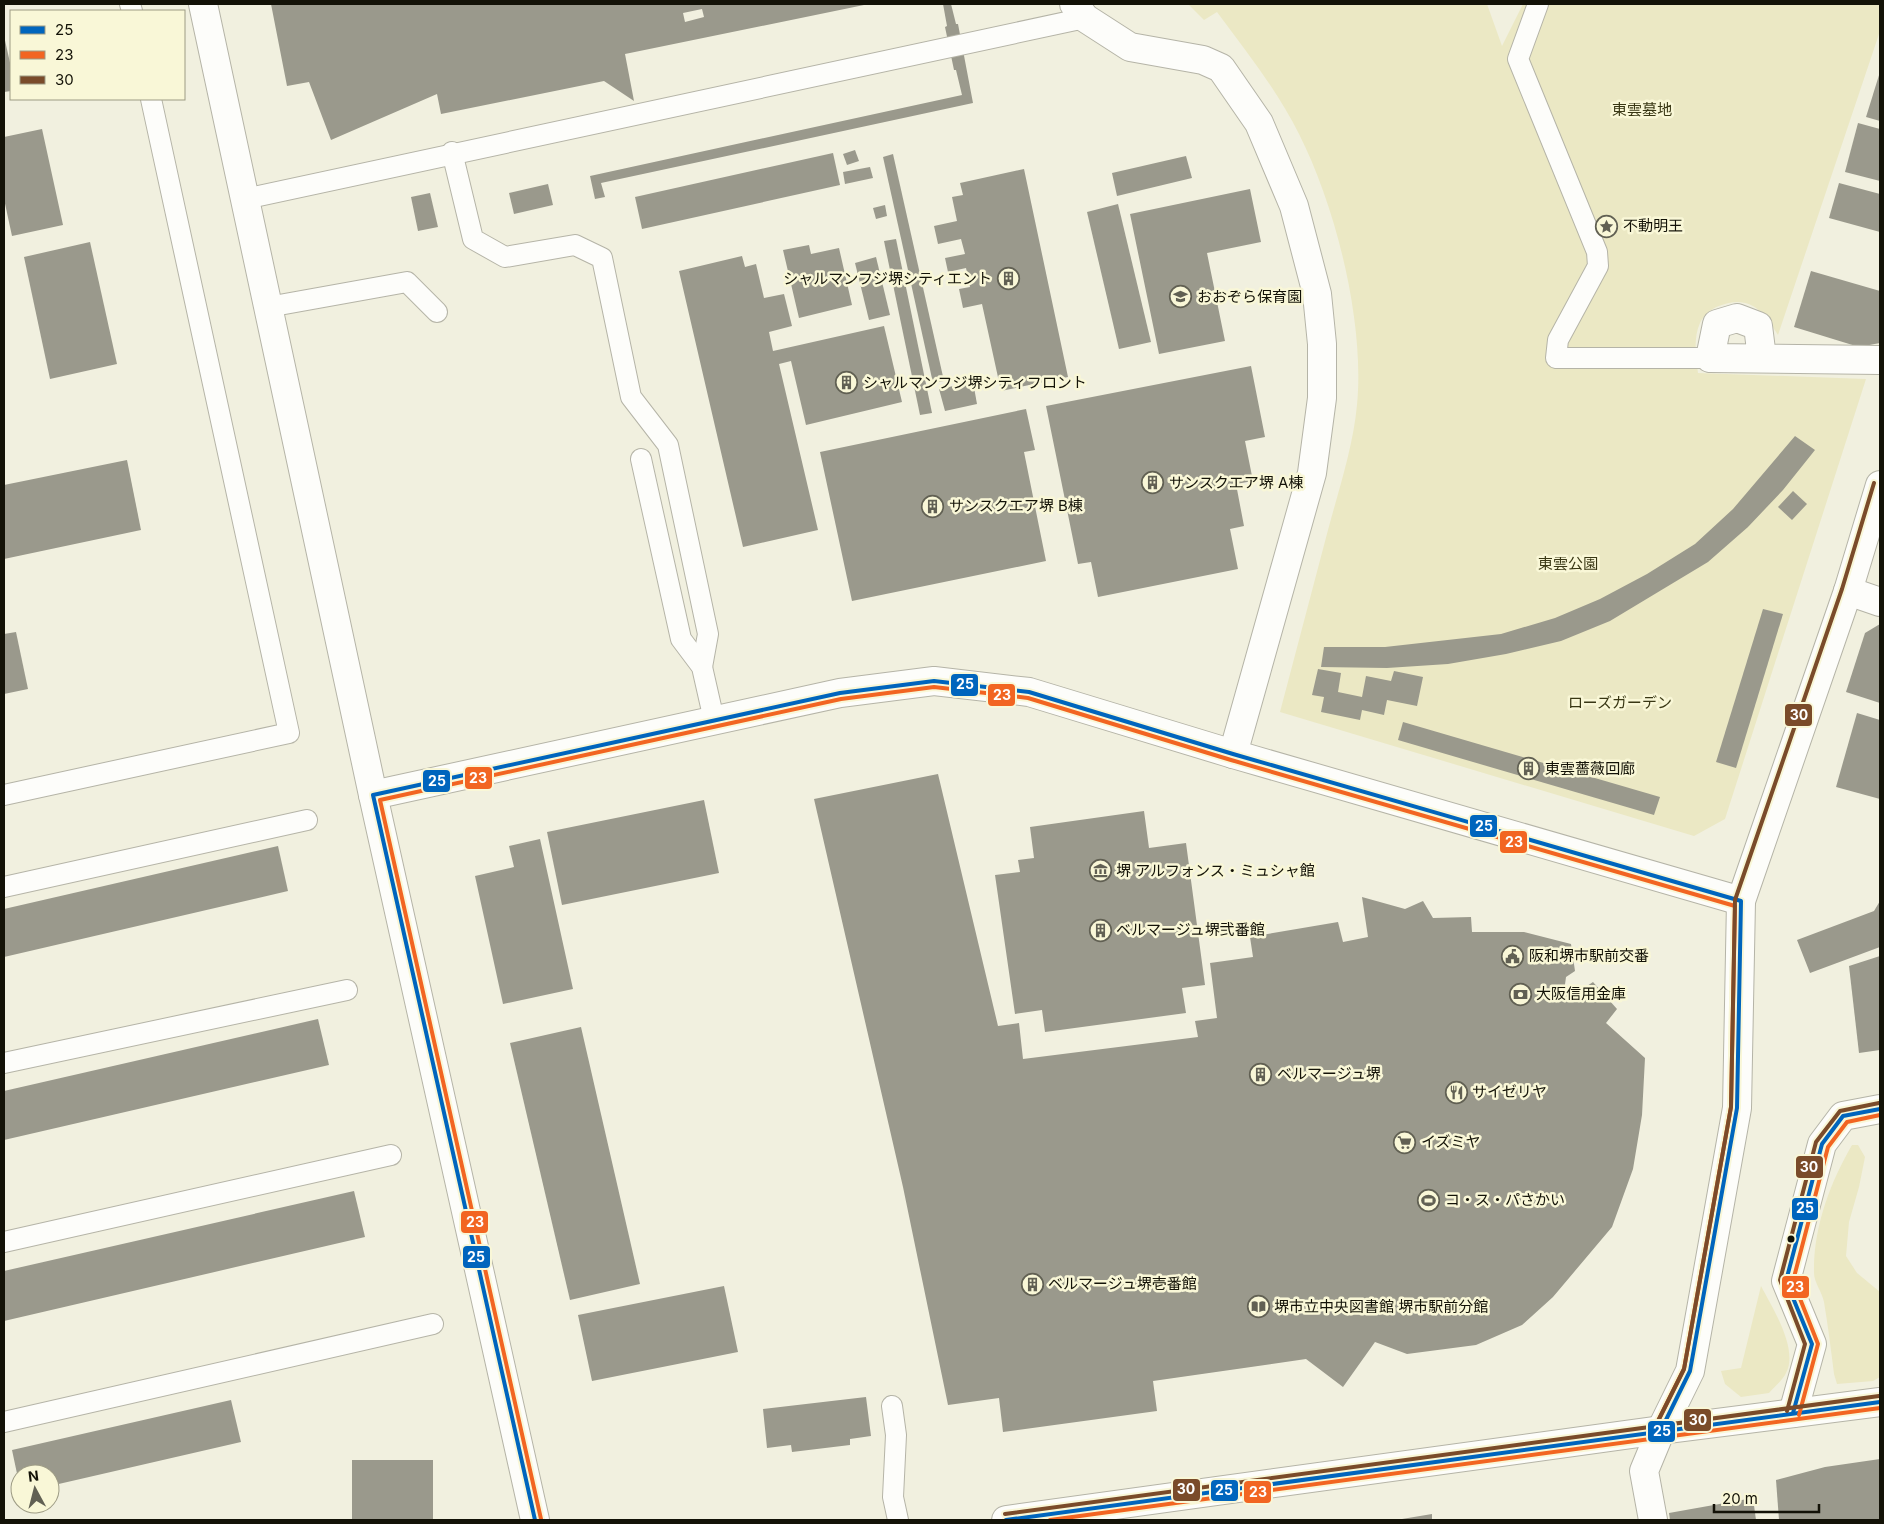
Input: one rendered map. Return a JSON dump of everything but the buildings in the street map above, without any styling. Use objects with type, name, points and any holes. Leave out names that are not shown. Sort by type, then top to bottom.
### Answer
[{"type":"street","points":[[203,4],[373,795],[535,1520]]},
{"type":"street","points":[[1079,11],[1130,47],[1203,60],[1221,68],[1259,124],[1294,206],[1317,294],[1322,344],[1322,398],[1312,473],[1233,754]]},
{"type":"street","points":[[1762,358],[1758,326],[1737,318],[1717,324],[1710,358],[1880,360]]},
{"type":"street","points":[[1653,1520],[1644,1471],[1661,1430],[1690,1371],[1737,1108],[1741,901],[1848,591],[1880,485]]},
{"type":"street","points":[[1848,591],[1880,602]]},
{"type":"street","points":[[373,795],[840,693],[934,681],[1029,692],[1233,754],[1741,901]]},
{"type":"street","points":[[1793,1413],[1812,1344],[1786,1281],[1822,1144],[1843,1116],[1880,1109]]},
{"type":"street","points":[[1006,1520],[1661,1430],[1880,1402]]},
{"type":"lane","points":[[1538,4],[1518,59],[1597,252],[1598,266],[1558,340],[1556,358],[1710,358]]},
{"type":"lane","points":[[245,198],[452,152],[636,116],[1079,11]]},
{"type":"lane","points":[[4,795],[289,733],[151,100]]},
{"type":"lane","points":[[452,152],[473,239],[505,257],[575,245],[602,258],[630,397],[668,445],[708,634],[702,667],[714,720]]},
{"type":"lane","points":[[268,307],[407,282],[437,312]]},
{"type":"lane","points":[[640,458],[681,639],[702,667]]},
{"type":"lane","points":[[4,887],[308,820]]},
{"type":"lane","points":[[4,1063],[347,990]]},
{"type":"lane","points":[[4,1242],[391,1155]]},
{"type":"lane","points":[[4,1422],[433,1324]]},
{"type":"lane","points":[[892,1406],[896,1435],[893,1497],[898,1520]]},
{"type":"green space","name":"東雲公園","points":[[1188,4],[1487,4],[1502,46],[1523,4],[1880,4],[1880,31],[1778,335],[1761,312],[1755,307],[1739,302],[1716,307],[1711,310],[1701,320],[1696,335],[1698,373],[1866,379],[1725,819],[1694,836],[1280,712],[1352,436],[1357,405],[1357,338],[1345,266],[1336,230],[1325,196],[1299,134],[1261,71],[1217,12],[1204,20]]},
{"type":"green space","points":[[1852,1145],[1858,1145],[1865,1157],[1849,1222],[1846,1256],[1857,1273],[1880,1292],[1880,1377],[1873,1381],[1837,1384],[1824,1302],[1814,1276],[1814,1256],[1824,1206]]},
{"type":"green space","points":[[1761,1286],[1787,1340],[1789,1363],[1785,1376],[1769,1393],[1741,1397],[1725,1384],[1721,1371],[1741,1368]]},
{"type":"transit line","name":"30","points":[[1655,1427],[1684,1369],[1731,1107],[1735,900],[1842,589],[1874,483]]},
{"type":"transit line","name":"25","points":[[535,1520],[373,795],[840,693],[934,681],[1029,692],[1233,754],[1741,901],[1737,1108],[1690,1371],[1661,1430]]},
{"type":"transit line","name":"23","points":[[541,1519],[380,800],[841,699],[934,687],[1028,698],[1231,760],[1735,906],[1731,1107],[1684,1369],[1655,1427]]},
{"type":"transit line","name":"30","points":[[1787,1411],[1805,1344],[1780,1280],[1816,1142],[1840,1111],[1879,1103]]},
{"type":"transit line","name":"25","points":[[1793,1413],[1812,1344],[1786,1281],[1822,1144],[1843,1116],[1880,1109]]},
{"type":"transit line","name":"23","points":[[1799,1415],[1818,1344],[1793,1281],[1828,1147],[1847,1122],[1880,1115]]},
{"type":"transit line","name":"30","points":[[1005,1514],[1879,1396]]},
{"type":"transit line","name":"25","points":[[1006,1520],[1880,1402]]},
{"type":"transit line","name":"23","points":[[1050,1520],[1880,1408]]},
{"type":"place","name":"不動明王","points":[[1607,226]]},
{"type":"place","name":"シャルマンフジ堺シティエント","points":[[1008,279]]},
{"type":"place","name":"おおぞら保育園","points":[[1181,297]]},
{"type":"place","name":"シャルマンフジ堺シティフロント","points":[[847,383]]},
{"type":"place","name":"サンスクエア堺 A棟","points":[[1153,483]]},
{"type":"place","name":"サンスクエア堺 B棟","points":[[933,506]]},
{"type":"place","name":"東雲薔薇回廊","points":[[1529,769]]},
{"type":"place","name":"堺 アルフォンス・ミュシャ館","points":[[1100,871]]},
{"type":"place","name":"ベルマージュ堺弐番館","points":[[1100,930]]},
{"type":"place","name":"阪和堺市駅前交番","points":[[1513,956]]},
{"type":"place","name":"大阪信用金庫","points":[[1520,994]]},
{"type":"place","name":"ベルマージュ堺","points":[[1261,1074]]},
{"type":"place","name":"サイゼリヤ","points":[[1456,1092]]},
{"type":"place","name":"イズミヤ","points":[[1405,1142]]},
{"type":"place","name":"コ・ス・パさかい","points":[[1429,1200]]},
{"type":"place","name":"ベルマージュ堺壱番館","points":[[1032,1284]]},
{"type":"place","name":"堺市立中央図書館 堺市駅前分館","points":[[1258,1307]]},
{"type":"park label","name":"東雲墓地","points":[[1642,110]]},
{"type":"park label","name":"ローズガーデン","points":[[1620,703]]}]
